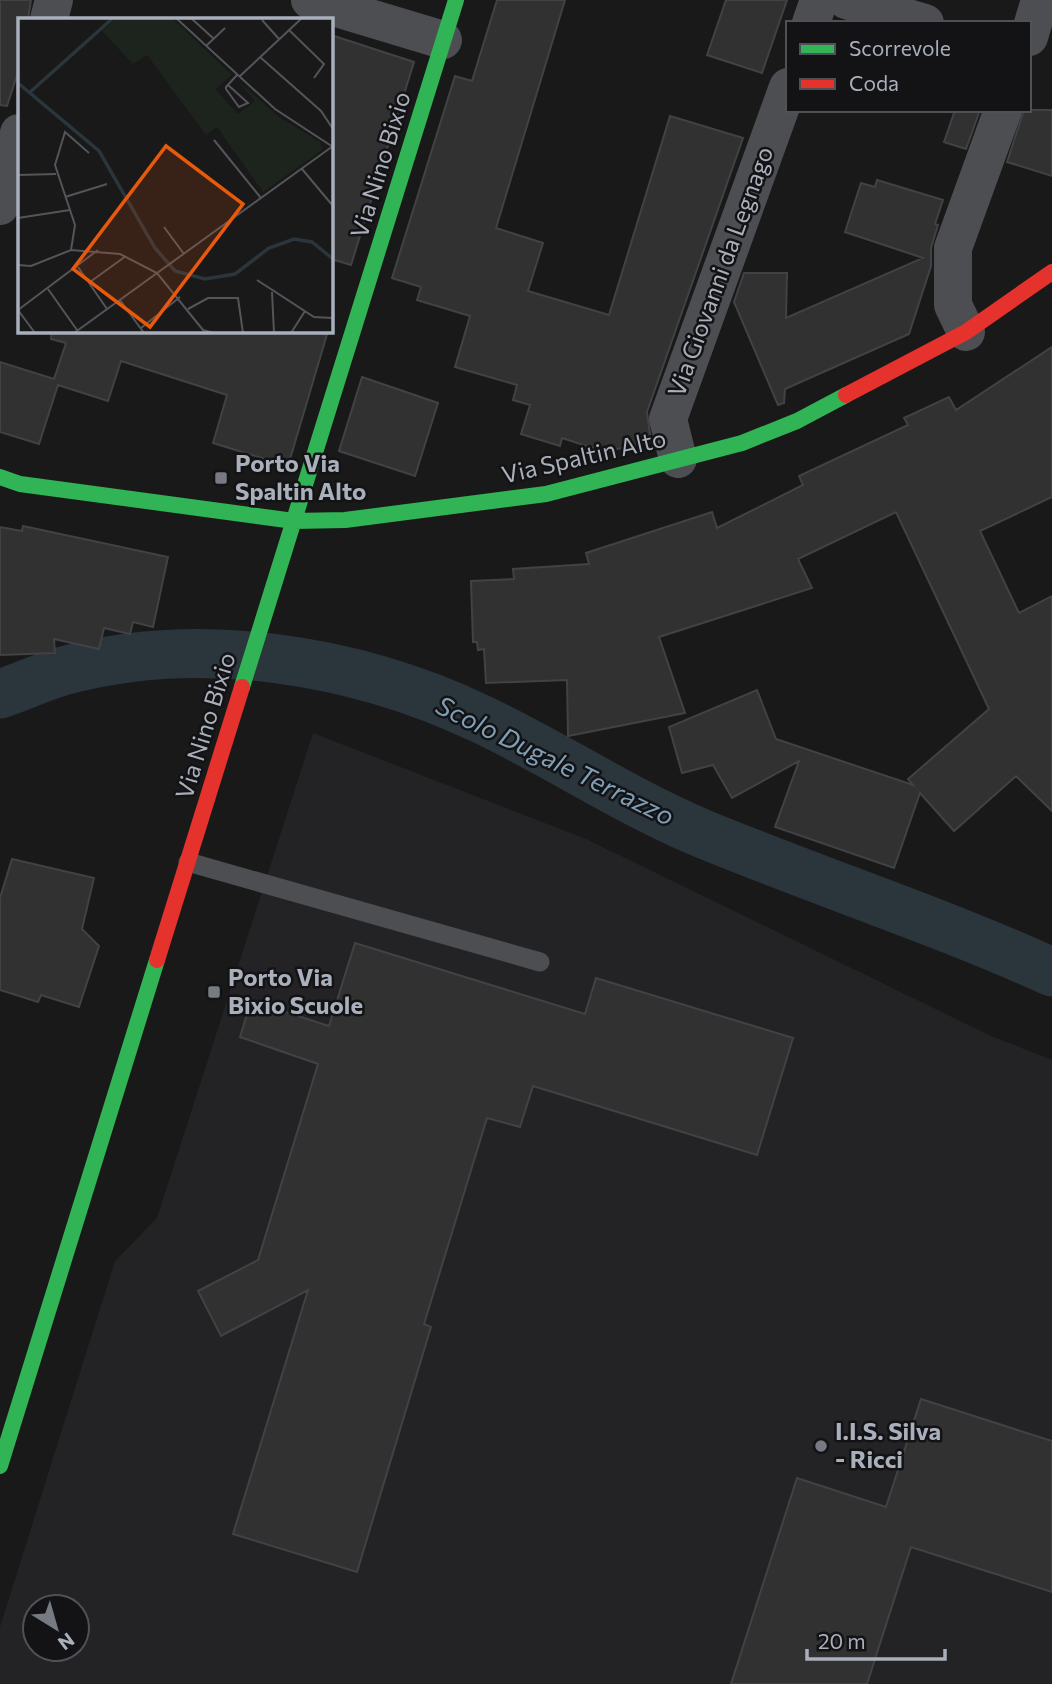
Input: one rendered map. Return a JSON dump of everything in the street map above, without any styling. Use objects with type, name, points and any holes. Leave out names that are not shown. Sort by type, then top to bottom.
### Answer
[{"type":"street","points":[[49,18],[54,0]]},
{"type":"street","points":[[310,0],[443,40]]},
{"type":"street","name":"Via Nino Bixio","points":[[0,1466],[456,0]]},
{"type":"street","points":[[812,21],[819,0]]},
{"type":"street","points":[[846,0],[918,21]]},
{"type":"street","points":[[1031,30],[1040,0]]},
{"type":"street","name":"Via Giovanni da Legnago","points":[[678,458],[668,419],[786,94]]},
{"type":"street","points":[[966,332],[953,305],[953,248],[1002,112]]},
{"type":"street","points":[[0,206],[18,137]]},
{"type":"street","name":"Via Spaltin Alto","points":[[0,477],[20,484],[294,521],[345,520],[545,494],[742,443],[797,421],[966,332],[1052,272]]},
{"type":"lane","points":[[188,862],[540,962]]},
{"type":"shaded area","points":[[313,733],[586,839],[991,1036],[1052,1060],[1052,1684],[0,1684],[0,1627],[115,1261],[157,1218]]},
{"type":"building","points":[[0,0],[31,0],[28,18],[18,18],[18,72],[7,106],[0,105]]},
{"type":"building","points":[[497,0],[565,0],[496,228],[543,243],[528,291],[609,315],[670,116],[743,138],[647,412],[651,441],[605,452],[562,438],[560,446],[521,434],[530,405],[513,400],[517,385],[455,367],[470,316],[417,300],[421,287],[392,278],[455,76],[472,81]]},
{"type":"building","points":[[726,0],[787,0],[762,73],[707,55]]},
{"type":"building","points":[[332,35],[414,62],[351,265],[332,259]]},
{"type":"building","points":[[1052,110],[1052,176],[1007,162],[1023,112]]},
{"type":"building","points":[[954,112],[979,112],[966,149],[944,142]]},
{"type":"building","points":[[877,180],[943,200],[935,224],[938,225],[931,248],[931,266],[909,334],[785,389],[784,403],[778,405],[734,302],[744,273],[787,273],[786,318],[923,258],[845,232],[861,183],[875,187]]},
{"type":"building","points":[[52,332],[328,332],[288,466],[213,443],[227,395],[121,361],[108,401],[58,385],[39,444],[0,432],[0,362],[54,379],[66,343],[51,339]]},
{"type":"building","points":[[1052,347],[1052,497],[980,531],[1019,613],[1052,596],[1052,811],[1016,776],[954,831],[920,793],[894,868],[775,827],[799,761],[732,798],[713,765],[682,773],[669,727],[757,690],[776,739],[913,785],[908,779],[989,709],[896,512],[798,559],[812,588],[659,637],[685,713],[568,736],[567,680],[486,683],[484,649],[478,650],[477,642],[473,642],[471,581],[514,579],[513,569],[589,564],[586,553],[712,512],[717,528],[803,485],[799,476],[908,425],[904,418],[949,397],[956,410]]},
{"type":"building","points":[[362,377],[438,403],[415,476],[339,451]]},
{"type":"building","points":[[23,526],[168,557],[153,627],[133,622],[130,634],[104,628],[99,649],[54,639],[55,653],[0,655],[0,527],[22,531]]},
{"type":"building","points":[[12,859],[94,878],[82,929],[99,946],[79,1007],[41,995],[38,1002],[0,990],[0,898]]},
{"type":"building","points":[[355,943],[585,1014],[596,978],[793,1038],[757,1155],[533,1086],[520,1127],[487,1118],[424,1324],[431,1327],[357,1572],[233,1534],[308,1290],[221,1336],[198,1291],[258,1260],[318,1064],[240,1037],[251,1001],[329,1026]]},
{"type":"building","points":[[921,1399],[1052,1441],[1052,1592],[911,1547],[867,1684],[731,1684],[797,1478],[886,1507]]},
{"type":"waterway","name":"Scolo Dugale Terrazzo","points":[[0,694],[63,671],[115,660],[168,654],[222,654],[276,659],[382,681],[481,719],[645,807],[701,833],[965,935],[1052,972]]},
{"type":"traffic: fast","points":[[242,687],[456,0]]},
{"type":"traffic: fast","points":[[0,477],[20,484],[294,521],[345,520],[546,494],[742,443],[797,421],[846,395]]},
{"type":"traffic: fast","points":[[0,1466],[157,960]]},
{"type":"traffic: jam","points":[[846,395],[966,332],[1052,272]]},
{"type":"traffic: jam","points":[[157,960],[242,687]]},
{"type":"place","name":"Porto Via Spaltin Alto","points":[[221,478]]},
{"type":"place","name":"Porto Via Bixio Scuole","points":[[214,992]]},
{"type":"place","name":"I.I.S. Silva - Ricci","points":[[821,1446]]}]
